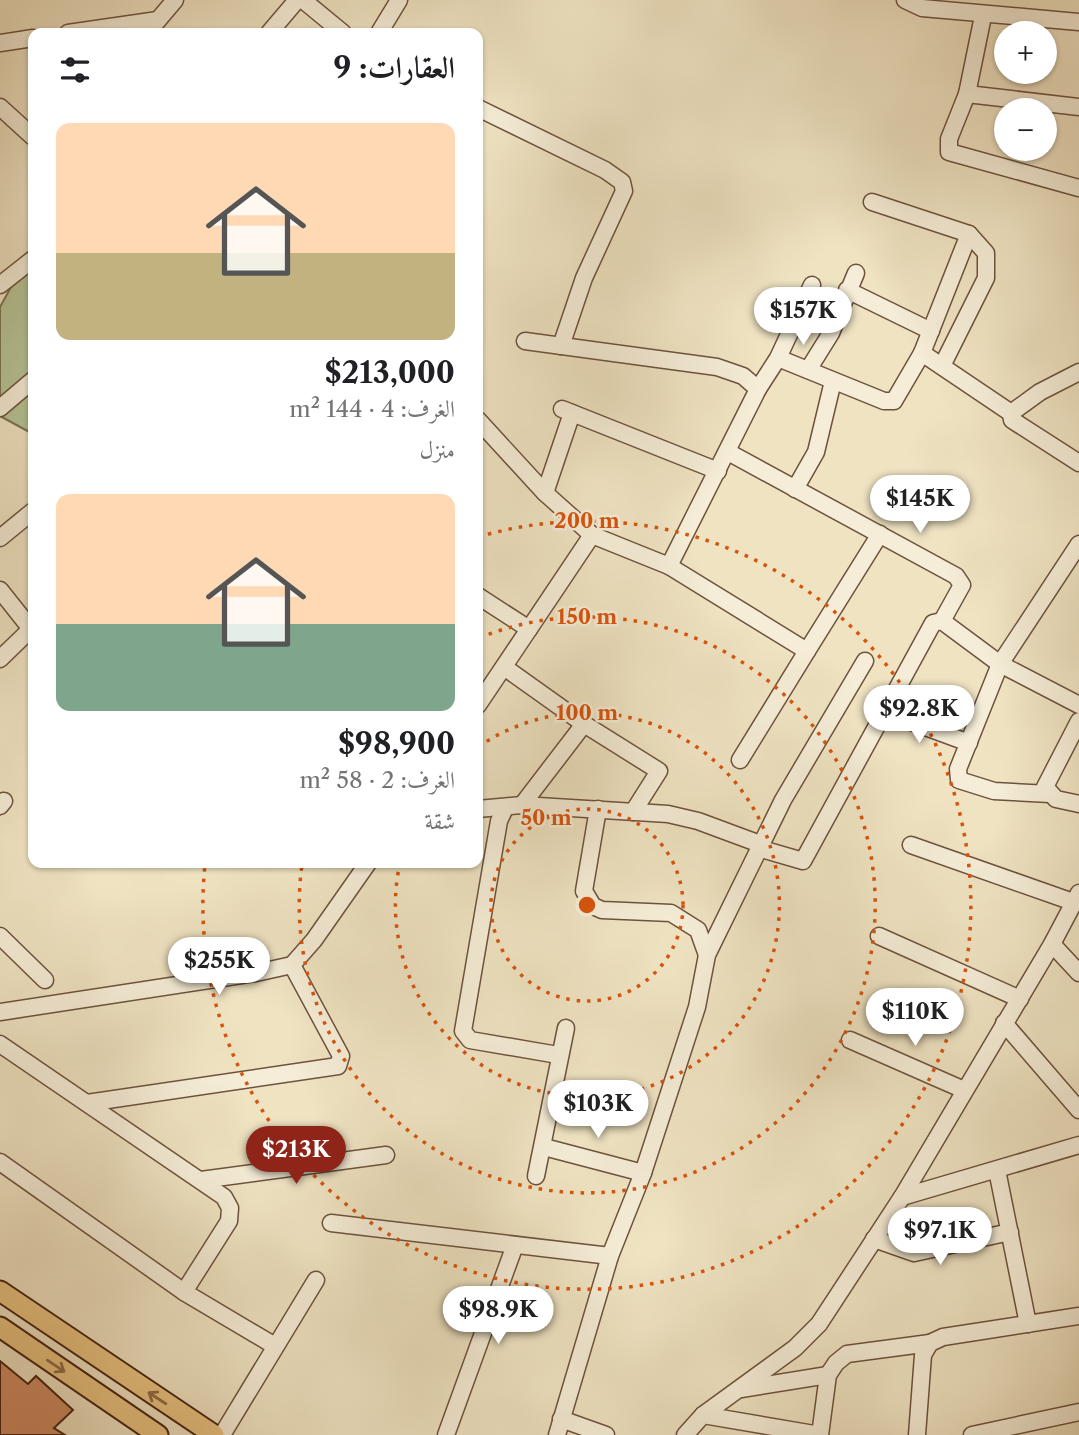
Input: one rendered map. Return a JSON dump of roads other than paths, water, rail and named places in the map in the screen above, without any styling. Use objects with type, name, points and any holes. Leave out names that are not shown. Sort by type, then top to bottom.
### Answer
[{"type":"main road","points":[[0,1291],[214,1435]]},
{"type":"main road","points":[[0,1328],[158,1435]]},
{"type":"street","points":[[151,28],[175,0]]},
{"type":"street","points":[[274,28],[297,0]]},
{"type":"street","points":[[303,0],[336,28]]},
{"type":"street","points":[[382,28],[399,0]]},
{"type":"street","points":[[905,0],[922,8],[983,16],[1079,22]]},
{"type":"street","points":[[983,16],[967,94],[949,139],[949,152],[1079,188]]},
{"type":"street","points":[[103,28],[158,20]]},
{"type":"street","points":[[0,43],[28,39]]},
{"type":"street","points":[[967,94],[1079,107]]},
{"type":"street","points":[[0,107],[28,132]]},
{"type":"street","points":[[483,110],[605,170],[622,182],[624,191],[584,278],[561,346]]},
{"type":"street","points":[[872,202],[969,234],[986,253],[988,271],[942,366]]},
{"type":"street","points":[[778,358],[884,401],[894,401],[922,353],[969,234]]},
{"type":"street","points":[[1,282],[28,263]]},
{"type":"street","points":[[807,370],[831,333],[856,273]]},
{"type":"street","points":[[669,566],[758,389],[778,358],[812,285]]},
{"type":"street","points":[[847,290],[931,331]]},
{"type":"street","points":[[525,341],[718,367],[743,376],[758,389]]},
{"type":"street","points":[[922,353],[1011,413],[1012,419],[1079,463]]},
{"type":"street","points":[[1011,413],[1040,392],[1079,372]]},
{"type":"street","points":[[795,489],[816,452],[833,381]]},
{"type":"street","points":[[0,408],[28,384]]},
{"type":"street","points":[[545,493],[567,411],[718,471]]},
{"type":"street","points":[[483,425],[545,493],[592,535],[669,566],[807,650]]},
{"type":"street","points":[[728,452],[962,581],[942,621]]},
{"type":"street","points":[[0,538],[28,515]]},
{"type":"street","points":[[740,760],[880,534]]},
{"type":"street","points":[[483,698],[592,535]]},
{"type":"street","points":[[1079,544],[1000,664],[958,769],[959,780],[994,791],[1049,794],[1056,799],[1079,804]]},
{"type":"street","points":[[0,590],[28,623]]},
{"type":"street","points":[[483,599],[529,629]]},
{"type":"street","points":[[483,809],[522,805],[598,809],[698,821],[803,861],[882,711],[933,623],[942,621],[1000,664],[1079,705]]},
{"type":"street","points":[[0,659],[28,632]]},
{"type":"street","points":[[606,1435],[559,1427],[610,1256],[643,1173],[697,1007],[707,955],[759,846],[864,661]]},
{"type":"street","points":[[504,667],[584,724],[659,771],[633,812]]},
{"type":"street","points":[[882,711],[969,743]]},
{"type":"street","points":[[1049,794],[1046,780],[1079,721]]},
{"type":"street","points":[[522,805],[584,724]]},
{"type":"street","points":[[505,808],[499,821],[463,1031],[470,1040],[558,1055]]},
{"type":"street","points":[[598,809],[584,891],[593,906],[602,911],[671,914],[698,930],[707,955]]},
{"type":"street","points":[[685,1435],[703,1415],[795,1348],[818,1324],[902,1197],[1020,999],[1076,898],[911,845]]},
{"type":"street","points":[[0,1012],[256,973],[292,965],[314,940],[364,868]]},
{"type":"street","points":[[0,936],[45,979]]},
{"type":"street","points":[[879,936],[1020,999]]},
{"type":"street","points":[[1052,944],[1079,973]]},
{"type":"street","points":[[87,1103],[338,1066],[341,1056],[292,965]]},
{"type":"street","points":[[1004,1023],[1079,1110]]},
{"type":"street","points":[[536,1176],[544,1147],[558,1055],[566,1028]]},
{"type":"street","points":[[850,1040],[964,1090]]},
{"type":"street","points":[[0,1044],[225,1197],[230,1214],[226,1227],[184,1292]]},
{"type":"street","points":[[902,1197],[1079,1146]]},
{"type":"street","points":[[544,1147],[643,1173]]},
{"type":"street","points":[[201,1180],[386,1155]]},
{"type":"street","points":[[0,1162],[184,1292],[275,1346]]},
{"type":"street","points":[[998,1170],[1028,1324]]},
{"type":"street","points":[[331,1223],[610,1256]]},
{"type":"street","points":[[874,1240],[914,1253],[1010,1232]]},
{"type":"street","points":[[446,1435],[515,1245]]},
{"type":"street","points":[[222,1435],[316,1280]]},
{"type":"street","points":[[703,1415],[820,1435],[828,1375],[847,1354],[930,1343],[943,1338],[1079,1316]]},
{"type":"street","points":[[916,1435],[923,1355],[930,1343]]},
{"type":"street","points":[[734,1390],[828,1375]]},
{"type":"street","points":[[972,1435],[1079,1412]]},
{"type":"street","points":[[1050,1418],[1053,1435]]}]
